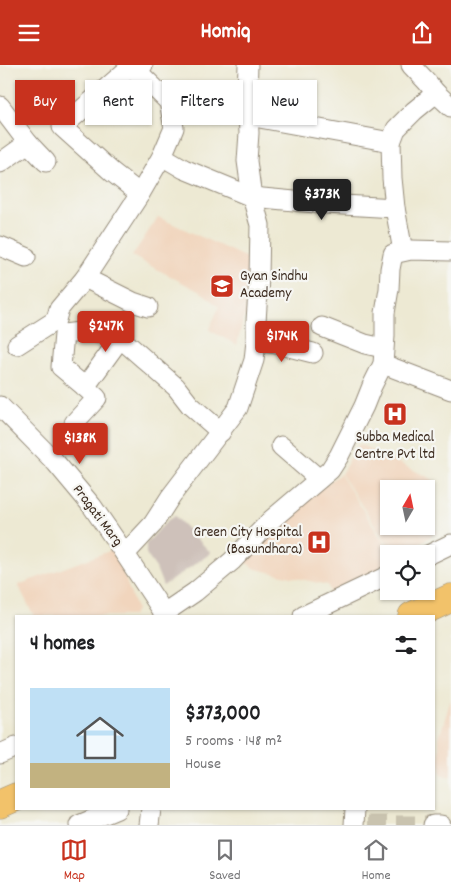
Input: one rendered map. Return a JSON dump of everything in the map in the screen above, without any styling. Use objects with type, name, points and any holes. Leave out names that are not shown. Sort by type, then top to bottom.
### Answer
[{"type":"highway","points":[[414,615],[451,598]]},
{"type":"highway","points":[[0,803],[15,797]]},
{"type":"street","points":[[125,554],[153,524],[184,478],[238,408],[254,360],[260,225],[252,197],[247,161],[250,133],[247,94],[248,65]]},
{"type":"street","points":[[411,65],[451,107]]},
{"type":"street","points":[[74,423],[97,398],[61,367],[59,309],[85,278],[140,194],[162,156],[174,128],[169,103],[131,68],[62,127],[112,172],[140,194]]},
{"type":"street","points":[[403,251],[395,208],[390,142],[396,129],[436,93]]},
{"type":"street","points":[[0,106],[28,143],[46,162]]},
{"type":"street","points":[[248,115],[390,142]]},
{"type":"street","points":[[0,163],[28,143]]},
{"type":"street","points":[[162,156],[184,169],[252,197],[395,208]]},
{"type":"street","points":[[0,246],[26,257]]},
{"type":"street","points":[[164,615],[232,561],[271,520],[330,470],[339,456],[364,406],[383,356],[385,313],[393,254],[411,249],[451,251]]},
{"type":"street","points":[[85,278],[133,302],[148,307]]},
{"type":"street","points":[[17,345],[60,327],[115,337],[127,344],[176,387],[190,405],[221,432]]},
{"type":"street","points":[[322,327],[365,344],[383,356],[451,390]]},
{"type":"street","points":[[85,387],[119,340]]},
{"type":"street","points":[[256,341],[313,353]]},
{"type":"street","name":"Pragati Marg","points":[[2,412],[62,471],[92,506],[164,615]]},
{"type":"street","points":[[281,446],[319,479]]},
{"type":"street","points":[[435,552],[451,544]]},
{"type":"street","points":[[305,615],[380,579]]},
{"type":"street","points":[[0,754],[15,747]]},
{"type":"street","points":[[79,825],[115,810]]},
{"type":"street","points":[[148,825],[151,810]]},
{"type":"street","points":[[355,810],[354,825],[368,825]]},
{"type":"street","points":[[434,825],[441,825]]},
{"type":"shaded area","name":"Gyan Sindhu Academy","points":[[158,217],[253,261],[253,319],[244,316],[237,345],[209,330],[219,307],[204,294],[132,256]]},
{"type":"shaded area","points":[[359,444],[434,480],[380,480],[380,533],[341,474]]},
{"type":"shaded area","name":"Green City Hospital (Basundhara)","points":[[340,474],[385,545],[380,545],[380,575],[331,598],[328,585],[256,569],[239,558],[265,531]]},
{"type":"shaded area","points":[[175,516],[211,553],[163,586],[156,568],[146,554],[146,544],[168,520]]},
{"type":"shaded area","points":[[381,535],[432,535],[418,545],[388,545]]},
{"type":"shaded area","points":[[115,549],[136,609],[133,615],[33,615],[18,585]]},
{"type":"shaded area","points":[[451,699],[451,777],[440,774],[439,738]]},
{"type":"tunnel","points":[[368,825],[433,825]]},
{"type":"place","name":"Gyan Sindhu Academy","points":[[222,286]]},
{"type":"place","name":"Subba Medical Centre Pvt ltd","points":[[395,414]]},
{"type":"place","name":"Green City Hospital (Basundhara)","points":[[319,542]]}]
